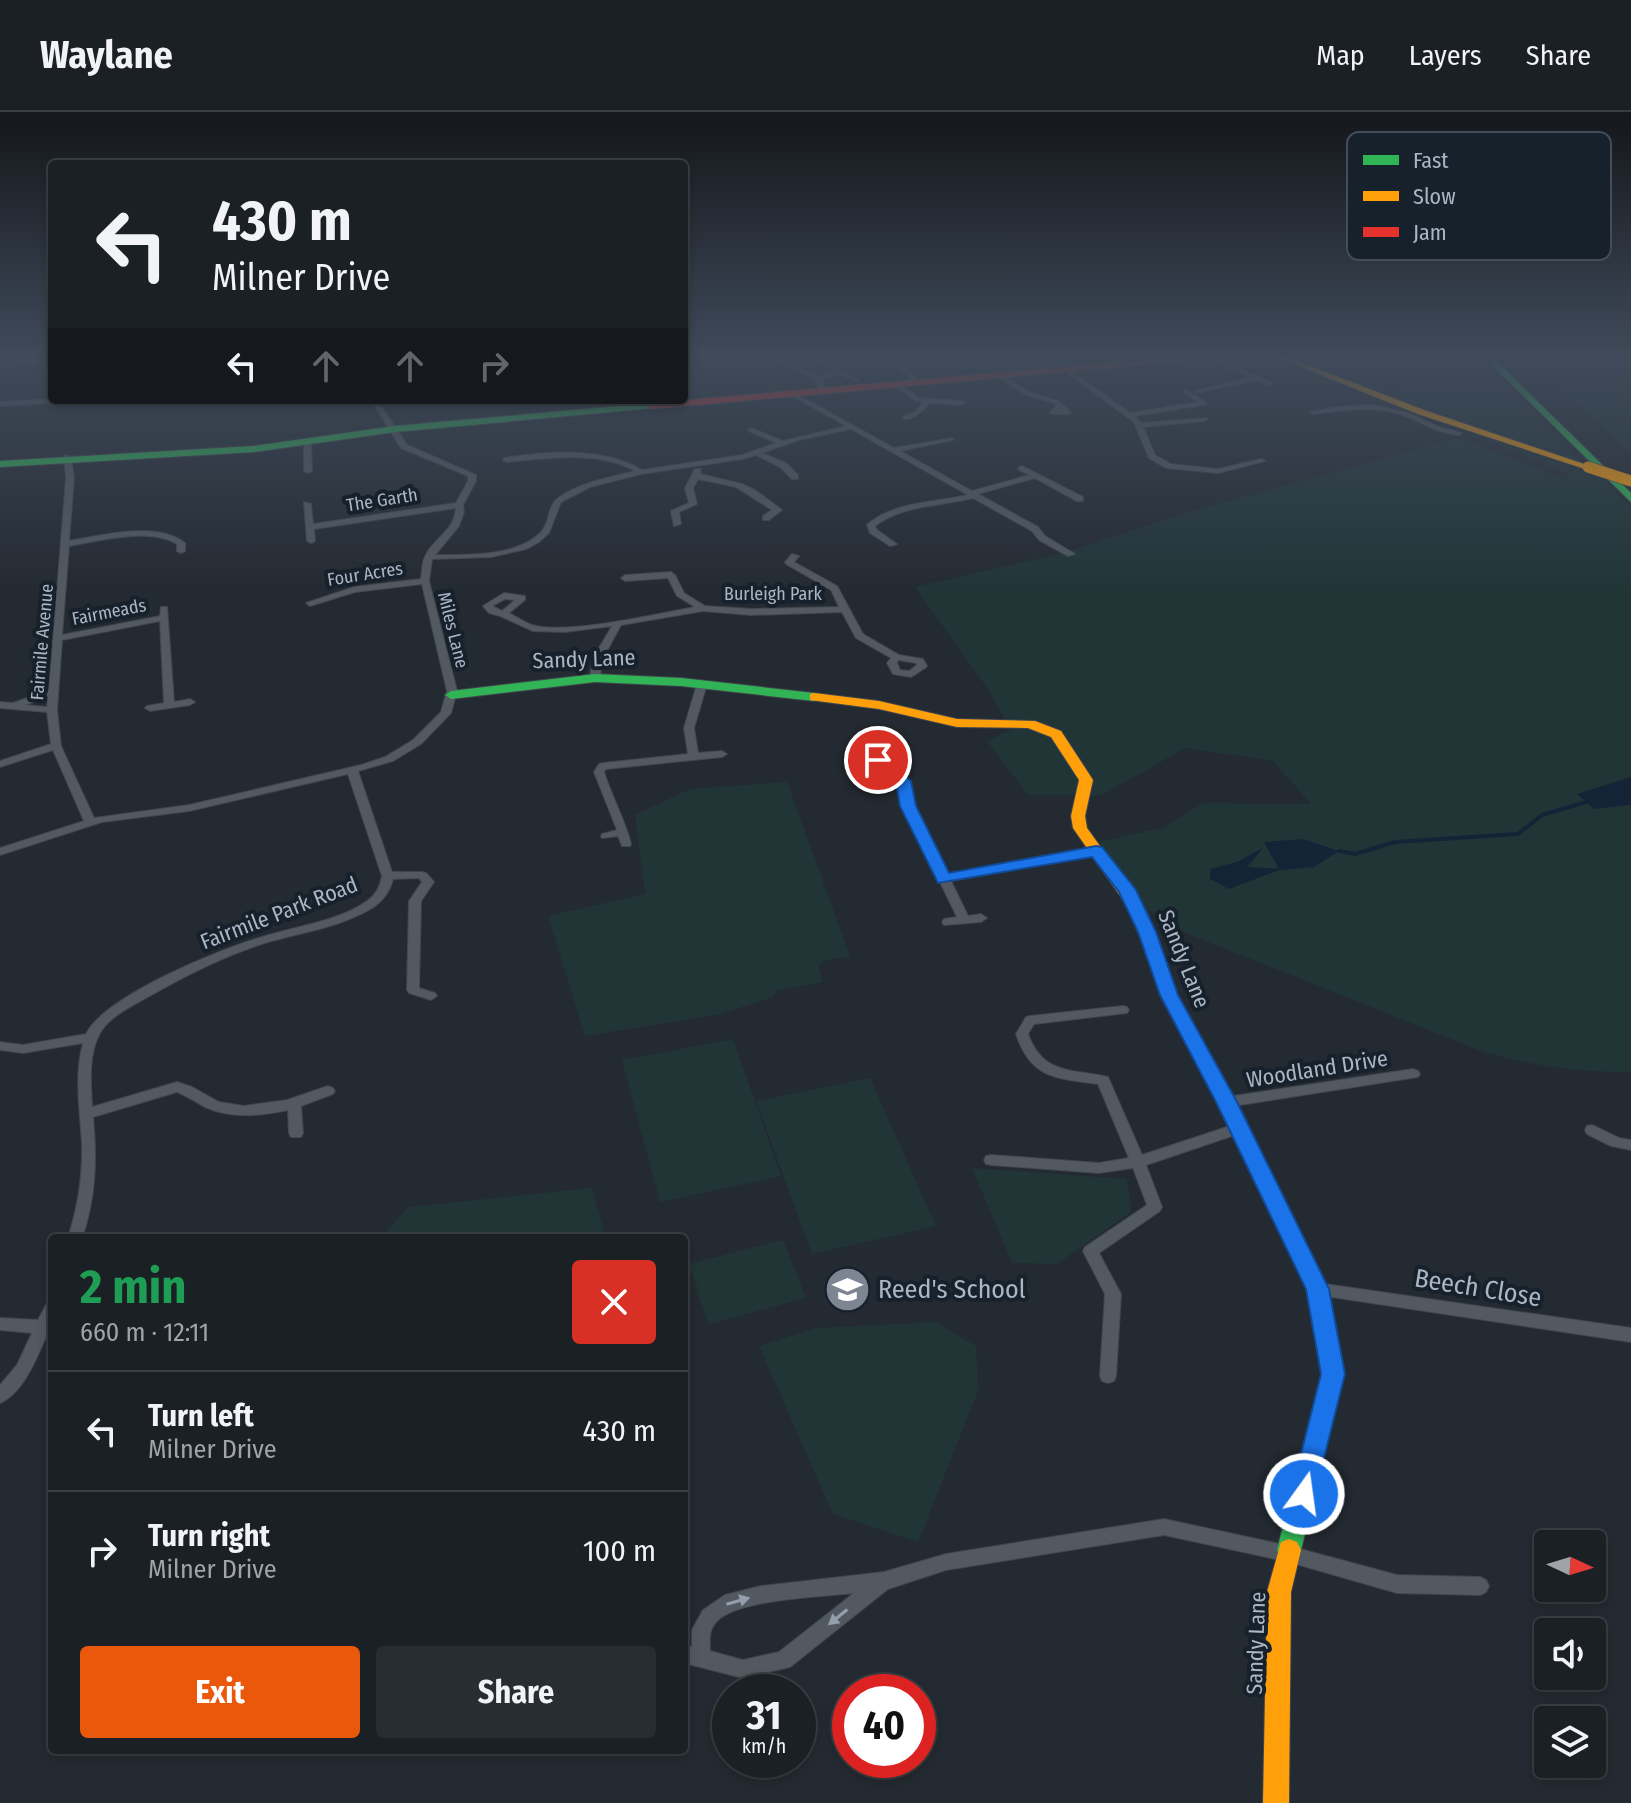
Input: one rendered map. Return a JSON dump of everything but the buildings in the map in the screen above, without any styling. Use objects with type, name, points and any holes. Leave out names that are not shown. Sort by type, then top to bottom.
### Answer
[{"type":"main road","points":[[0,464],[67,457],[161,455],[307,443],[358,435]]},
{"type":"main road","points":[[1491,435],[1631,479]]},
{"type":"main road","points":[[1566,435],[1631,499]]},
{"type":"main road","points":[[1585,435],[1631,479]]},
{"type":"main road","name":"Sandy Lane","points":[[451,695],[595,678],[702,684],[879,705],[957,723],[1030,724],[1056,734],[1086,780],[1078,816],[1080,828],[1138,910],[1169,995],[1227,1102],[1318,1289],[1333,1374],[1279,1592],[1276,1803]]},
{"type":"street","points":[[398,435],[404,446],[413,453],[472,475],[459,505],[455,526],[428,557]]},
{"type":"street","points":[[763,435],[782,443]]},
{"type":"street","points":[[428,557],[477,556],[525,545],[548,529],[558,501],[571,492],[641,472],[757,453],[782,443],[817,435]]},
{"type":"street","points":[[866,435],[973,494],[1071,554]]},
{"type":"street","points":[[1142,435],[1152,456],[1169,466],[1218,471],[1261,461]]},
{"type":"street","points":[[894,450],[951,439]]},
{"type":"street","points":[[307,443],[308,471]]},
{"type":"street","points":[[757,453],[783,465],[795,477]]},
{"type":"street","points":[[507,460],[563,455],[629,462],[641,472]]},
{"type":"street","name":"Fairmile Avenue","points":[[67,457],[70,478],[60,638],[52,710],[56,746],[90,822]]},
{"type":"street","points":[[677,524],[675,511],[693,504],[689,488],[701,463]]},
{"type":"street","points":[[1022,468],[1078,496]]},
{"type":"street","points":[[696,476],[727,481],[751,491],[765,505],[778,510],[766,518]]},
{"type":"street","points":[[893,544],[873,531],[872,522],[890,512],[973,494],[1035,476]]},
{"type":"street","name":"The Garth","points":[[310,527],[459,505]]},
{"type":"street","points":[[296,510],[307,506],[311,542]]},
{"type":"street","points":[[66,544],[155,533],[175,537],[181,543],[181,551]]},
{"type":"street","name":"Burleigh Park","points":[[795,556],[789,562],[830,584],[839,594],[859,636],[896,657]]},
{"type":"street","name":"Miles Lane","points":[[0,852],[90,822],[189,808],[352,769],[389,759],[417,742],[446,713],[451,695],[425,581],[428,557]]},
{"type":"street","name":"Burleigh Park","points":[[625,578],[671,575],[680,594],[703,608]]},
{"type":"street","name":"Four Acres","points":[[310,603],[354,590],[425,581]]},
{"type":"street","name":"Burleigh Park","points":[[506,612],[519,623],[535,628],[618,623],[703,608],[751,612],[844,609]]},
{"type":"street","name":"Fairmeads","points":[[60,638],[164,614],[169,705]]},
{"type":"street","points":[[595,678],[597,660],[618,623]]},
{"type":"street","points":[[693,754],[689,728],[702,684]]},
{"type":"street","points":[[5,706],[53,692]]},
{"type":"street","points":[[150,708],[190,702]]},
{"type":"street","points":[[5,706],[52,710]]},
{"type":"street","points":[[0,764],[56,746]]},
{"type":"street","points":[[855,753],[878,760],[904,781],[908,806],[964,920]]},
{"type":"street","points":[[626,844],[621,820],[606,796],[599,772],[603,766],[693,754],[722,754]]},
{"type":"street","name":"Fairmile Park Road","points":[[89,1038],[105,1018],[200,966],[249,945],[364,908],[386,888],[388,876],[352,769]]},
{"type":"street","points":[[606,836],[623,832]]},
{"type":"street","points":[[944,879],[1096,851]]},
{"type":"street","points":[[388,876],[422,875],[428,882],[415,901],[413,990],[431,996]]},
{"type":"street","points":[[948,922],[981,918]]},
{"type":"street","points":[[1108,1376],[1113,1294],[1090,1251],[1155,1207],[1103,1080],[1062,1074],[1036,1064],[1026,1050],[1022,1034],[1030,1020],[1123,1010]]},
{"type":"street","points":[[0,1046],[23,1049],[89,1038],[87,1197],[76,1234]]},
{"type":"street","name":"Woodland Drive","points":[[1227,1102],[1413,1074]]},
{"type":"street","points":[[86,1114],[177,1087],[214,1105],[236,1111],[294,1103],[328,1091]]},
{"type":"street","points":[[294,1103],[296,1133]]},
{"type":"street","points":[[991,1160],[1099,1168],[1138,1162],[1239,1128]]},
{"type":"street","points":[[1592,1130],[1616,1142],[1631,1145]]},
{"type":"street","name":"Beech Close","points":[[1318,1289],[1631,1335]]},
{"type":"street","points":[[0,1396],[23,1370],[48,1318]]},
{"type":"street","points":[[0,1324],[45,1327]]},
{"type":"street","points":[[884,1581],[783,1660],[743,1669],[692,1656],[709,1616],[725,1604],[761,1595],[884,1581],[946,1562],[1164,1527],[1289,1554],[1397,1584],[1480,1586]]},
{"type":"green space","points":[[1477,435],[1602,477],[1631,508],[1631,1072],[1552,1067],[1476,1049],[1166,925],[1147,908],[1099,842],[1165,827],[1203,803],[1311,804],[1273,761],[1185,748],[1102,795],[1028,795],[987,741],[1010,730],[990,692],[915,587],[1059,554],[1193,511],[1458,438],[1572,482],[1564,476],[1569,474],[1482,438],[1466,436]]},
{"type":"green space","points":[[1504,435],[1554,435],[1582,462]]},
{"type":"green space","points":[[1611,435],[1631,435],[1631,453]]},
{"type":"green space","points":[[787,782],[850,956],[826,960],[818,966],[823,982],[776,991],[773,997],[720,1014],[585,1036],[548,916],[645,894],[635,815],[690,789]]},
{"type":"green space","points":[[733,1039],[781,1176],[660,1202],[622,1060]]},
{"type":"green space","points":[[870,1078],[936,1226],[812,1254],[756,1101]]},
{"type":"green space","points":[[972,1168],[1127,1179],[1131,1212],[1057,1264],[1012,1263]]},
{"type":"green space","points":[[592,1188],[605,1234],[384,1234],[409,1207]]},
{"type":"green space","points":[[783,1240],[806,1298],[708,1324],[689,1264]]},
{"type":"green space","points":[[936,1322],[976,1346],[978,1391],[918,1542],[833,1514],[759,1346],[817,1328]]},
{"type":"water","points":[[1631,777],[1631,805],[1594,809],[1577,794]]},
{"type":"water","points":[[1303,839],[1339,851],[1314,867],[1279,870],[1229,889],[1210,879],[1210,869],[1237,862],[1263,848],[1247,867],[1279,869],[1264,842]]},
{"type":"waterway","points":[[1339,851],[1355,854],[1395,842],[1518,834],[1542,815],[1586,802]]},
{"type":"traffic: fast","points":[[0,464],[254,449],[353,435]]},
{"type":"traffic: fast","points":[[1566,435],[1631,499]]},
{"type":"traffic: fast","points":[[451,695],[595,678],[681,682],[814,697]]},
{"type":"traffic: fast","points":[[1227,1101],[1318,1289],[1333,1374],[1289,1550]]},
{"type":"traffic: slow","points":[[1491,435],[1588,467]]},
{"type":"traffic: slow","points":[[1588,467],[1631,481]]},
{"type":"traffic: slow","points":[[814,697],[879,705],[957,723],[1030,724],[1056,734],[1086,780],[1078,816],[1080,828],[1138,910],[1169,995],[1227,1101]]},
{"type":"traffic: slow","points":[[1276,1803],[1279,1592],[1289,1550]]},
{"type":"place","name":"Reed's School","points":[[847,1289]]},
{"type":"route","points":[[878,760],[894,769],[904,781],[908,806],[944,879],[1096,851],[1127,890],[1147,932],[1169,995],[1227,1102],[1318,1289],[1333,1374],[1304,1494]]}]
